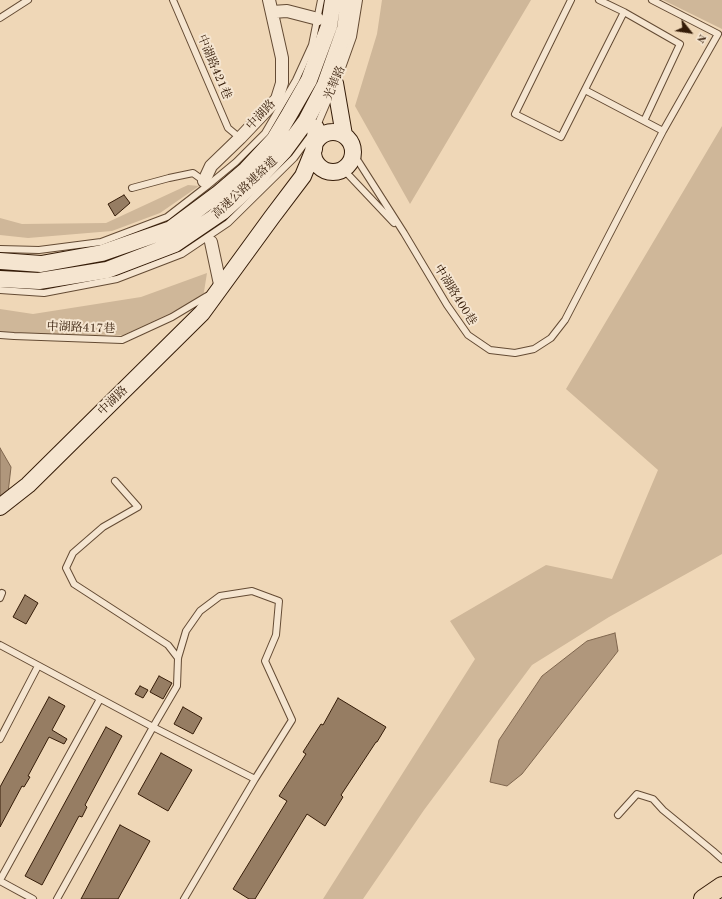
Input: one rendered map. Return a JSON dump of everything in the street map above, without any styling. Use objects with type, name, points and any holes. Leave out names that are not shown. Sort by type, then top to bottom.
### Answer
[{"type":"main road","points":[[703,899],[722,886]]},
{"type":"street","points":[[279,146],[309,80],[329,26],[333,0]]},
{"type":"street","name":"光華路","points":[[279,146],[306,121],[325,85],[344,29],[349,0]]},
{"type":"street","name":"中湖路","points":[[204,181],[211,166],[277,99],[282,83],[282,58],[271,6],[318,19]]},
{"type":"street","points":[[335,83],[344,135]]},
{"type":"street","points":[[316,128],[314,148],[316,162],[320,167],[326,170],[338,170]]},
{"type":"street","points":[[304,176],[338,170],[348,165],[352,159],[352,146],[349,140],[344,135],[338,133],[332,132],[320,137],[314,148]]},
{"type":"street","name":"高速公路連絡道","points":[[0,261],[41,264],[102,254],[171,229],[279,146]]},
{"type":"street","name":"高速公路連絡道","points":[[0,279],[39,281],[107,270],[175,244],[222,212],[254,183],[279,146]]},
{"type":"street","name":"中湖路","points":[[0,507],[28,485],[202,313],[304,176],[314,148]]},
{"type":"street","points":[[212,242],[221,288]]},
{"type":"lane","points":[[0,18],[28,0]]},
{"type":"lane","name":"中湖路421巷","points":[[173,0],[228,128],[240,138]]},
{"type":"lane","points":[[0,290],[44,293],[117,279],[182,254],[228,222],[279,146],[296,80],[312,45],[321,0]]},
{"type":"lane","name":"光華路","points":[[279,146],[316,128],[343,66],[352,38],[359,0]]},
{"type":"lane","points":[[572,0],[515,114],[562,137],[624,12]]},
{"type":"lane","points":[[599,0],[624,12],[680,44],[644,121]]},
{"type":"lane","name":"中湖路400巷","points":[[353,153],[404,233],[447,305],[468,335],[490,350],[515,353],[534,349],[551,338],[564,320],[664,130],[718,34],[652,0]]},
{"type":"lane","points":[[585,90],[664,130]]},
{"type":"lane","points":[[0,249],[39,250],[101,242],[167,217],[236,162],[279,146]]},
{"type":"lane","name":"中湖路400巷","points":[[338,170],[404,233]]},
{"type":"lane","points":[[132,188],[193,173],[204,181]]},
{"type":"lane","name":"中湖路417巷","points":[[0,335],[122,340],[172,317],[221,288]]},
{"type":"lane","points":[[115,481],[138,507],[97,532],[73,553],[66,568],[74,584],[168,645],[178,658]]},
{"type":"lane","points":[[57,899],[177,686],[178,658],[186,631],[200,611],[220,596],[252,591],[279,601],[276,635],[265,661],[292,720],[255,779],[184,899]]},
{"type":"lane","points":[[0,645],[153,727],[255,779]]},
{"type":"lane","points":[[0,738],[38,666]]},
{"type":"lane","points":[[33,899],[0,880],[100,699]]},
{"type":"lane","points":[[618,815],[637,794],[653,799],[663,810],[722,859]]},
{"type":"shaded area","points":[[382,0],[531,0],[410,204],[355,106],[377,34]]},
{"type":"shaded area","points":[[663,0],[722,0],[722,29]]},
{"type":"shaded area","points":[[722,126],[722,554],[609,617],[532,665],[424,810],[363,899],[323,899],[475,659],[450,621],[546,565],[612,579],[658,470],[566,389]]},
{"type":"shaded area","points":[[188,185],[199,186],[160,213],[112,231],[28,238],[0,235],[0,218],[22,224],[106,223]]},
{"type":"shaded area","points":[[207,273],[203,298],[123,335],[14,334],[0,331],[0,309],[33,314],[141,297]]},
{"type":"shaded area","points":[[0,448],[11,467],[8,493],[0,500]]},
{"type":"shaded area","points":[[615,633],[618,651],[522,774],[507,786],[490,782],[499,740],[542,676],[587,641]]},
{"type":"building","points":[[124,195],[130,203],[115,216],[108,204]]},
{"type":"building","points":[[25,595],[38,603],[26,624],[13,617]]},
{"type":"building","points":[[159,676],[172,683],[163,699],[150,692]]},
{"type":"building","points":[[140,686],[148,690],[143,698],[135,694]]},
{"type":"building","points":[[49,697],[65,706],[52,730],[67,739],[64,744],[49,737],[28,776],[30,777],[24,787],[22,786],[0,827],[0,787]]},
{"type":"building","points":[[338,698],[386,727],[341,795],[343,797],[325,826],[307,814],[255,899],[249,899],[233,889],[287,801],[279,796],[306,754],[303,752],[321,724],[323,725]]},
{"type":"building","points":[[183,707],[202,718],[193,734],[174,724]]},
{"type":"building","points":[[106,727],[122,736],[85,805],[87,807],[82,817],[79,816],[42,885],[25,876]]},
{"type":"building","points":[[161,753],[192,770],[168,811],[138,794]]},
{"type":"building","points":[[120,825],[150,841],[118,899],[81,899]]}]
